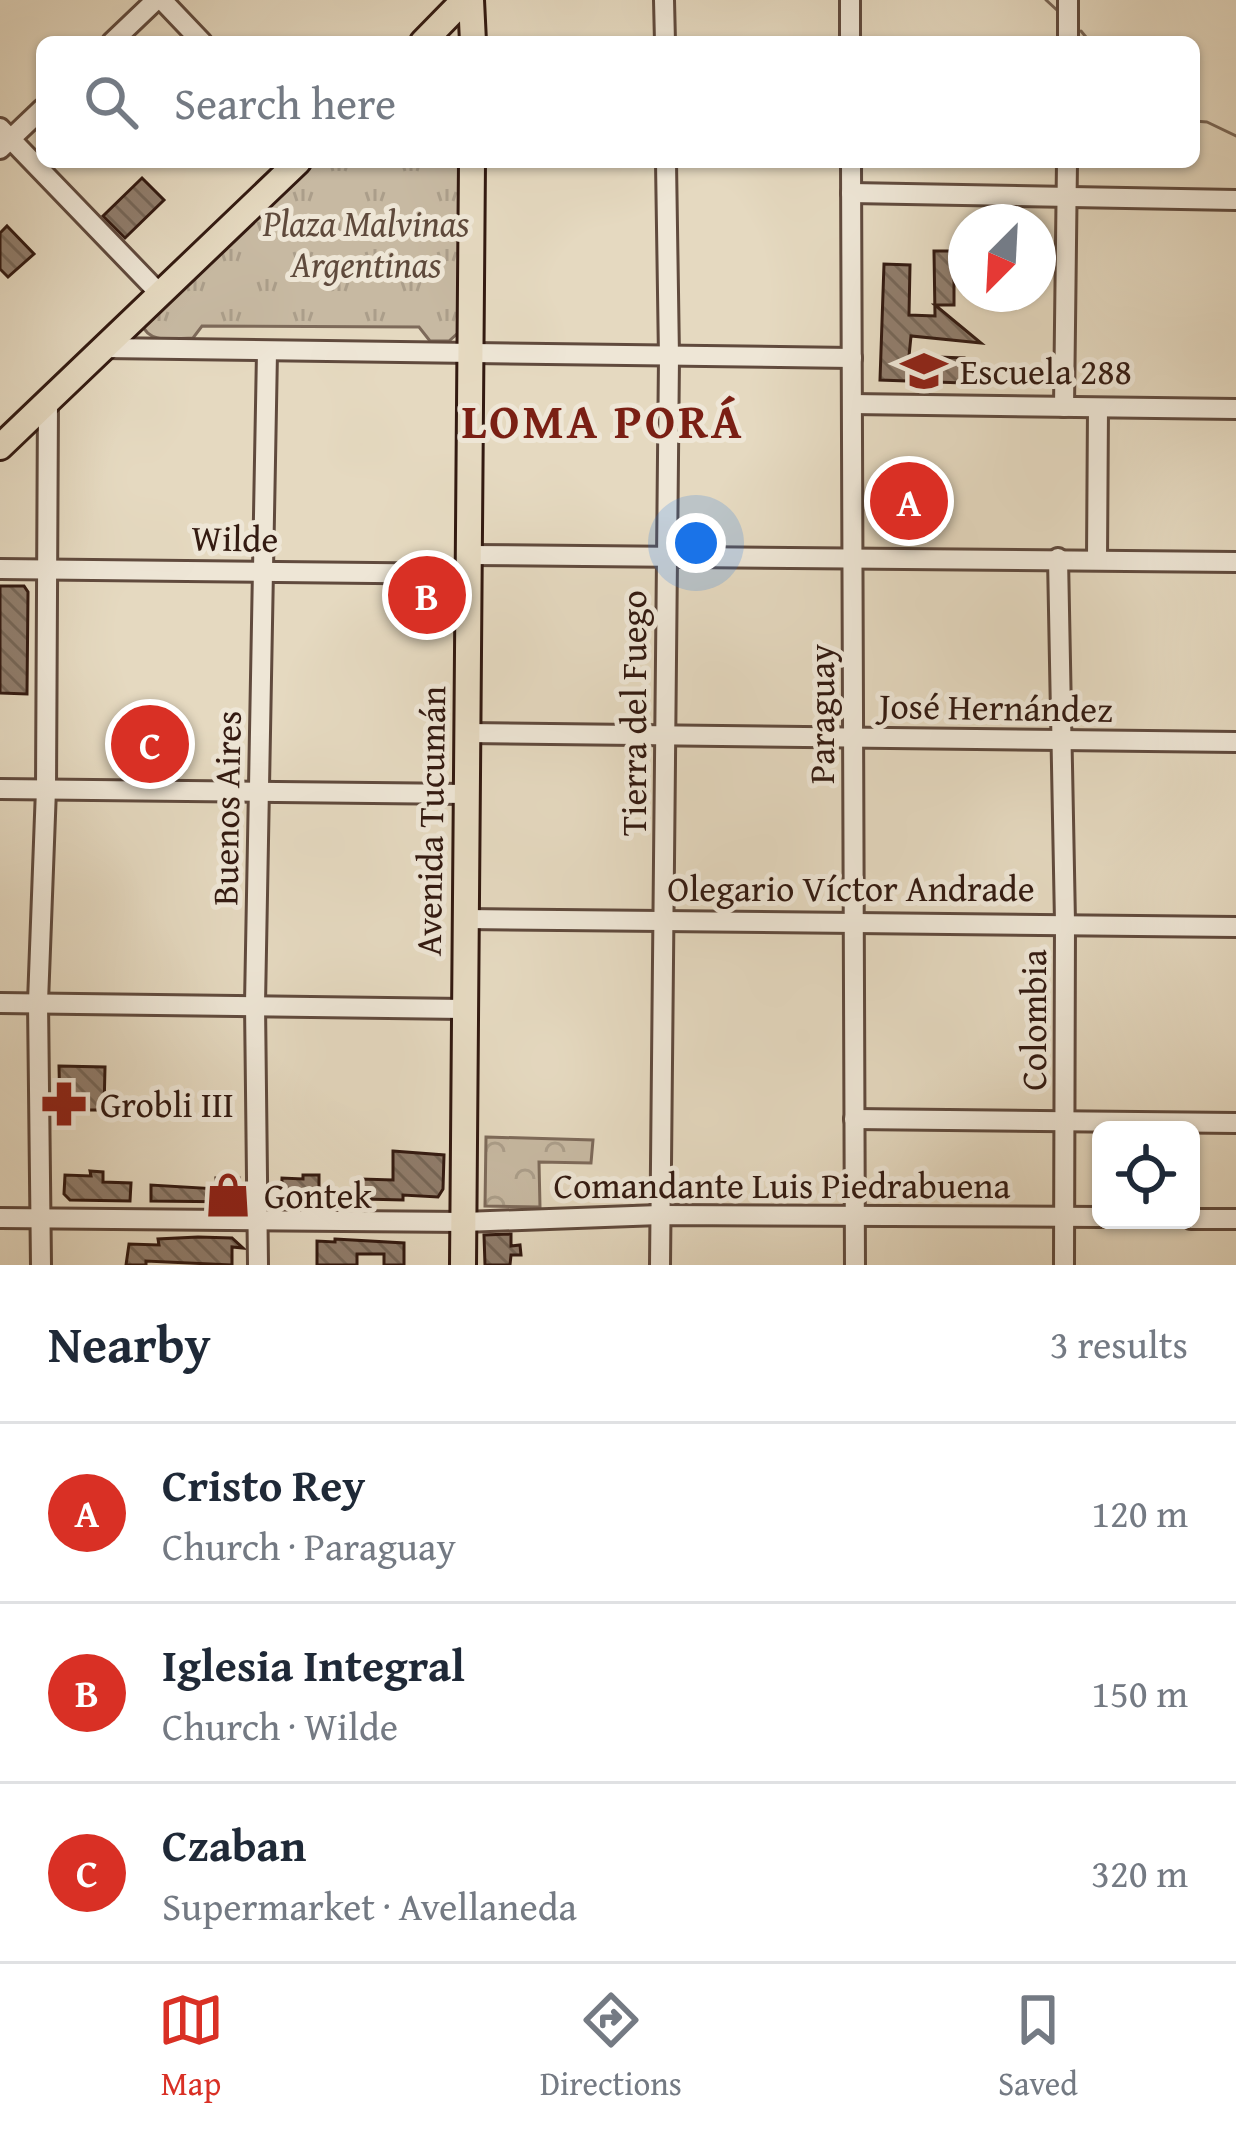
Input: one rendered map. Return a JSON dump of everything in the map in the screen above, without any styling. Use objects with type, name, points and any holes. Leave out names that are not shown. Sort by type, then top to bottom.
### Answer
[{"type":"main road","points":[[431,36],[466,11]]},
{"type":"main road","points":[[3,437],[48,401],[292,168]]},
{"type":"main road","name":"Avenida Tucumán","points":[[463,1265],[472,168]]},
{"type":"street","points":[[119,36],[159,0],[196,36]]},
{"type":"street","points":[[664,0],[665,36]]},
{"type":"street","points":[[850,0],[850,36]]},
{"type":"street","points":[[1068,0],[1068,36]]},
{"type":"street","points":[[36,114],[4,139],[160,294]]},
{"type":"street","name":"Tierra del Fuego","points":[[660,1265],[669,356],[666,168]]},
{"type":"street","name":"Paraguay","points":[[851,168],[855,1265]]},
{"type":"street","points":[[1064,407],[1067,168]]},
{"type":"street","points":[[851,193],[1236,200]]},
{"type":"street","points":[[104,348],[852,358]]},
{"type":"street","name":"Buenos Aires","points":[[257,1265],[255,1004],[267,352]]},
{"type":"street","points":[[41,1265],[38,1002],[46,789],[48,401]]},
{"type":"street","points":[[852,404],[1236,409]]},
{"type":"street","points":[[1097,560],[1098,408]]},
{"type":"street","name":"Wilde","points":[[0,569],[265,572],[667,557],[1236,562]]},
{"type":"street","name":"Colombia","points":[[1058,559],[1065,922],[1064,1265]]},
{"type":"street","name":"José Hernández","points":[[468,733],[1236,742]]},
{"type":"street","points":[[0,789],[467,794]]},
{"type":"street","name":"Olegario Víctor Andrade","points":[[466,919],[1236,927]]},
{"type":"street","points":[[0,1003],[464,1009]]},
{"type":"street","points":[[854,1119],[1236,1123]]},
{"type":"street","name":"Comandante Luis Piedrabuena","points":[[0,1218],[464,1222],[660,1215],[1092,1217]]},
{"type":"street","points":[[1200,1219],[1236,1220]]},
{"type":"green space","name":"Plaza Malvinas Argentinas","points":[[304,168],[464,168],[459,332],[449,341],[430,341],[419,327],[202,326],[193,338],[170,339],[150,335],[142,324]]},
{"type":"green space","points":[[486,1137],[593,1140],[591,1163],[539,1162],[540,1207],[485,1206]]},
{"type":"building","points":[[142,178],[164,200],[125,238],[103,216]]},
{"type":"building","points":[[7,226],[34,254],[8,277],[0,269],[0,233]]},
{"type":"building","points":[[934,251],[948,251],[948,305],[935,305],[981,343],[911,336],[909,356],[964,358],[963,383],[880,380],[884,264],[910,265],[909,315],[935,316]]},
{"type":"building","points":[[909,478],[935,492],[942,511],[929,539],[920,535],[900,542],[878,531],[873,518],[883,488]]},
{"type":"building","points":[[0,586],[24,586],[28,592],[27,694],[0,693]]},
{"type":"building","points":[[59,1066],[105,1067],[104,1110],[60,1110]]},
{"type":"building","points":[[393,1151],[444,1155],[443,1189],[438,1197],[363,1199],[362,1179],[393,1180]]},
{"type":"building","points":[[90,1171],[103,1172],[103,1182],[131,1183],[130,1201],[70,1200],[64,1194],[65,1175],[91,1176]]},
{"type":"building","points":[[303,1175],[319,1175],[319,1199],[281,1201],[282,1178],[303,1179]]},
{"type":"building","points":[[216,1178],[239,1178],[239,1202],[151,1201],[151,1185],[217,1189]]},
{"type":"building","points":[[511,1234],[511,1246],[520,1245],[521,1255],[511,1255],[510,1265],[485,1265],[484,1235]]},
{"type":"building","points":[[232,1238],[243,1248],[232,1247],[232,1265],[146,1261],[146,1265],[126,1265],[129,1244],[159,1245],[158,1239]]},
{"type":"building","points":[[317,1241],[404,1243],[404,1265],[384,1265],[384,1254],[357,1254],[357,1265],[317,1265]]},
{"type":"waterway","points":[[1046,0],[1058,11]]},
{"type":"waterway","points":[[1081,31],[1085,36]]},
{"type":"waterway","points":[[1200,121],[1236,136]]},
{"type":"place","name":"Escuela 288","points":[[924,371]]},
{"type":"place","name":"Cristo Rey","points":[[909,501]]},
{"type":"place","name":"Iglesia Integral","points":[[427,595]]},
{"type":"place","name":"Czaban","points":[[150,744]]},
{"type":"place","name":"Grobli III","points":[[64,1104]]},
{"type":"place","name":"Gontek","points":[[228,1195]]},
{"type":"district","name":"LOMA PORÁ","points":[[603,421]]}]
